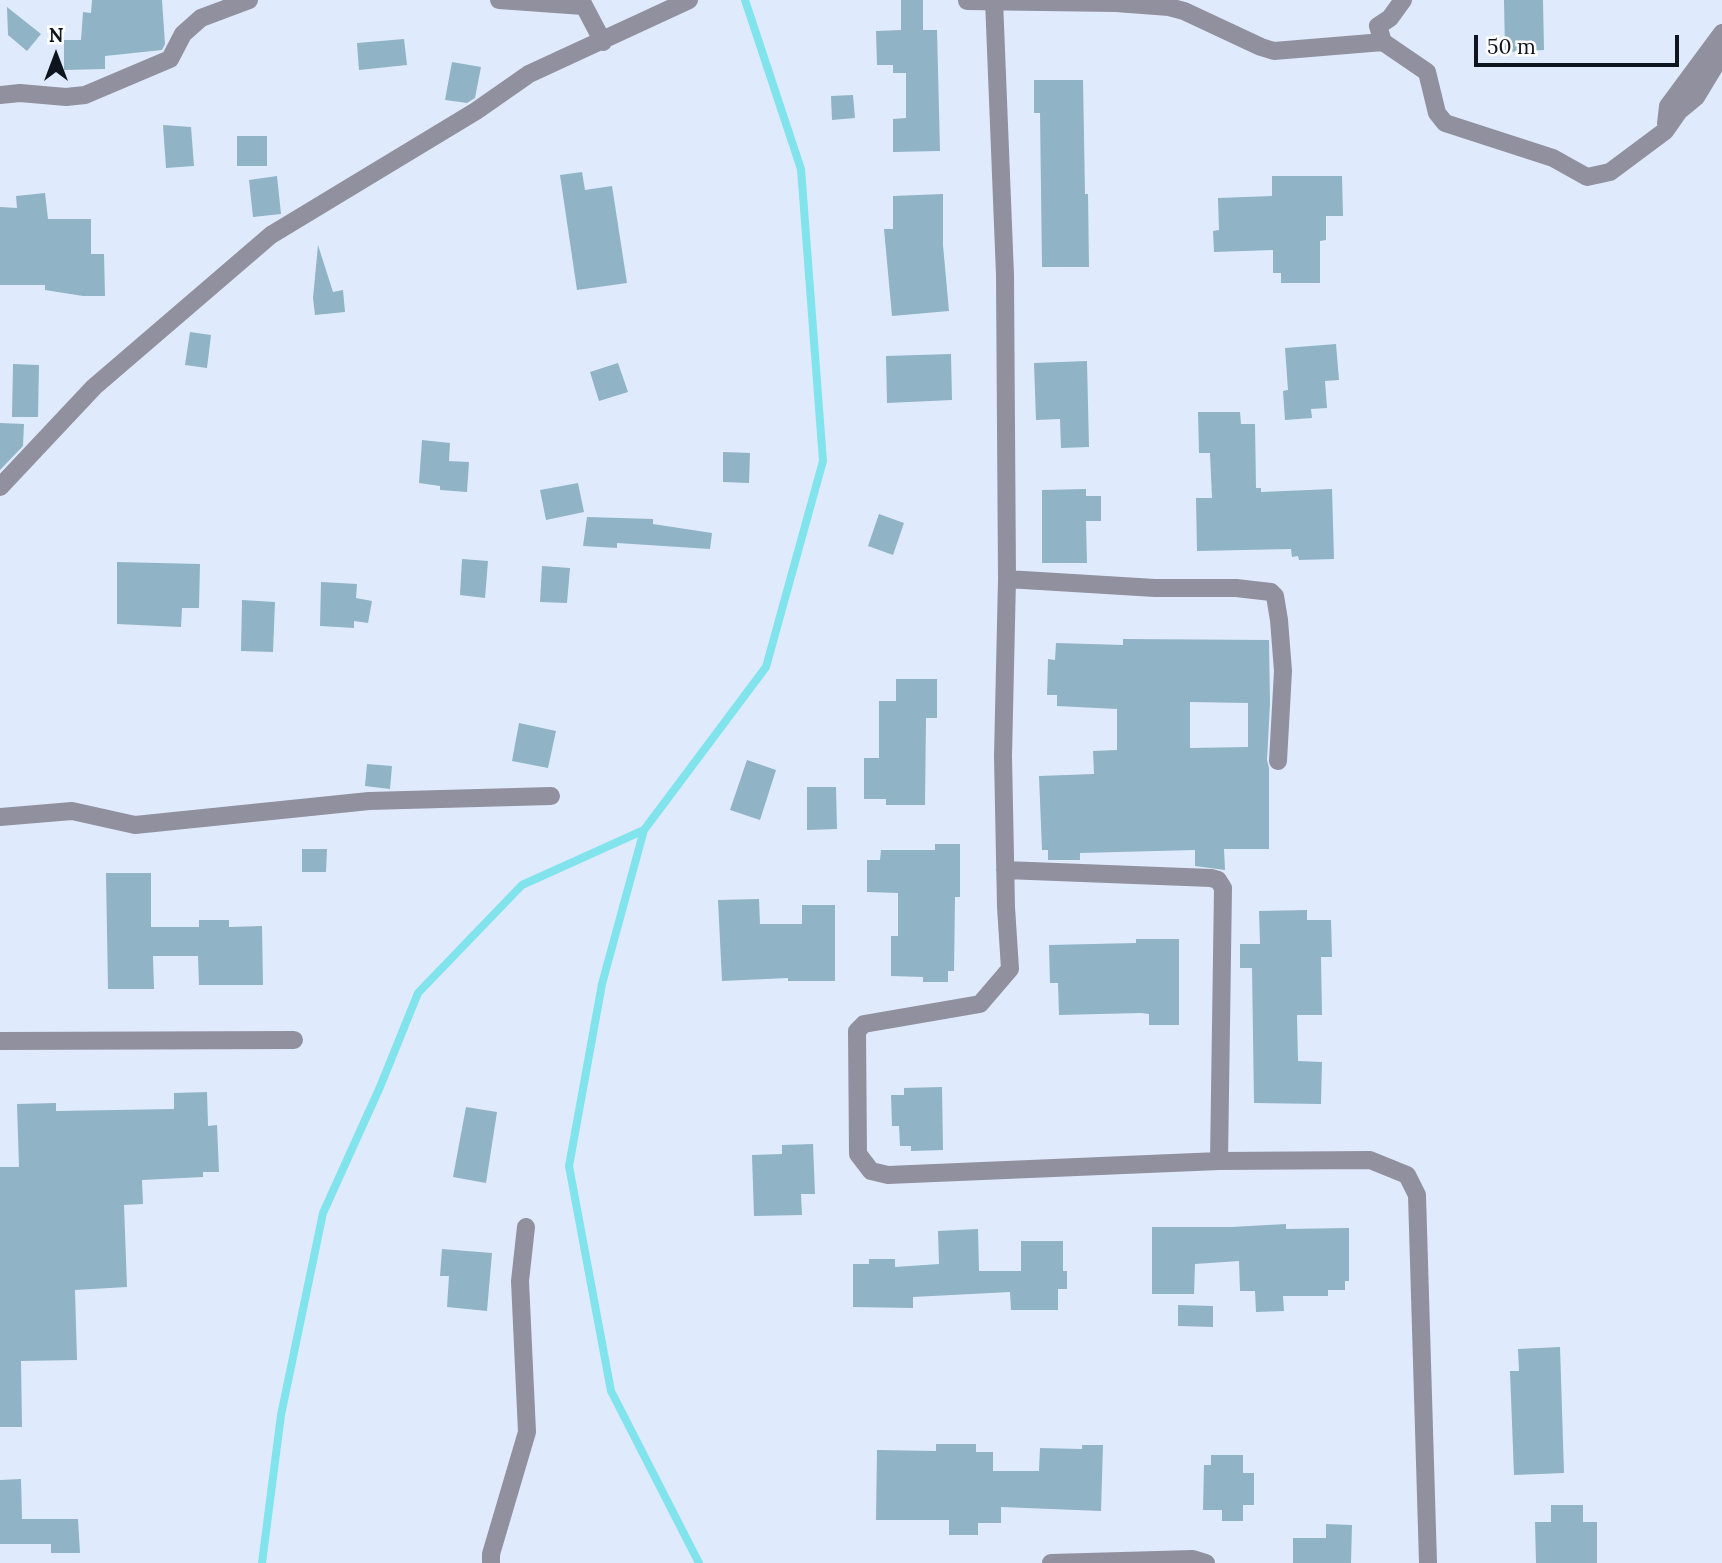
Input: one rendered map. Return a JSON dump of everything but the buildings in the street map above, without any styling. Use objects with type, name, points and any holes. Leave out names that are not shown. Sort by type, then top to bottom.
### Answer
[{"type":"street","points":[[0,95],[85,95],[170,59],[183,34],[201,18],[249,0]]},
{"type":"street","points":[[499,0],[582,3],[603,41]]},
{"type":"street","points":[[0,487],[94,387],[271,236],[487,104],[529,74],[689,0]]},
{"type":"street","points":[[1403,0],[1390,18],[1378,26],[1383,41],[1427,72],[1437,113],[1445,123],[1553,158],[1587,177],[1610,172],[1665,131],[1679,111],[1696,97],[1722,54]]},
{"type":"street","points":[[967,1],[1116,3],[1169,8],[1184,11],[1274,51],[1383,41]]},
{"type":"street","points":[[994,1],[1005,275],[1007,579],[1003,755],[1010,969],[980,1003],[872,1022],[864,1024],[858,1031],[858,1154],[871,1171],[888,1175],[1219,1161],[1370,1160],[1407,1175],[1417,1195],[1428,1563]]},
{"type":"street","points":[[1665,131],[1668,107],[1722,33]]},
{"type":"street","points":[[1007,579],[1155,588],[1236,588],[1271,593],[1275,596],[1279,620],[1283,671],[1278,761]]},
{"type":"street","points":[[0,817],[72,811],[135,825],[369,800],[551,796]]},
{"type":"street","points":[[1005,870],[1218,880],[1223,888],[1219,1161]]},
{"type":"street","points":[[0,1041],[294,1040]]},
{"type":"street","points":[[491,1563],[491,1555],[527,1432],[520,1281],[526,1227]]},
{"type":"street","points":[[1051,1563],[1194,1559],[1206,1563]]},
{"type":"waterway","points":[[699,1563],[611,1391],[569,1166],[602,984],[644,830],[766,667],[823,461],[801,169],[745,0]]},
{"type":"waterway","points":[[262,1563],[281,1415],[323,1213],[380,1087],[418,993],[522,885],[644,830]]}]
